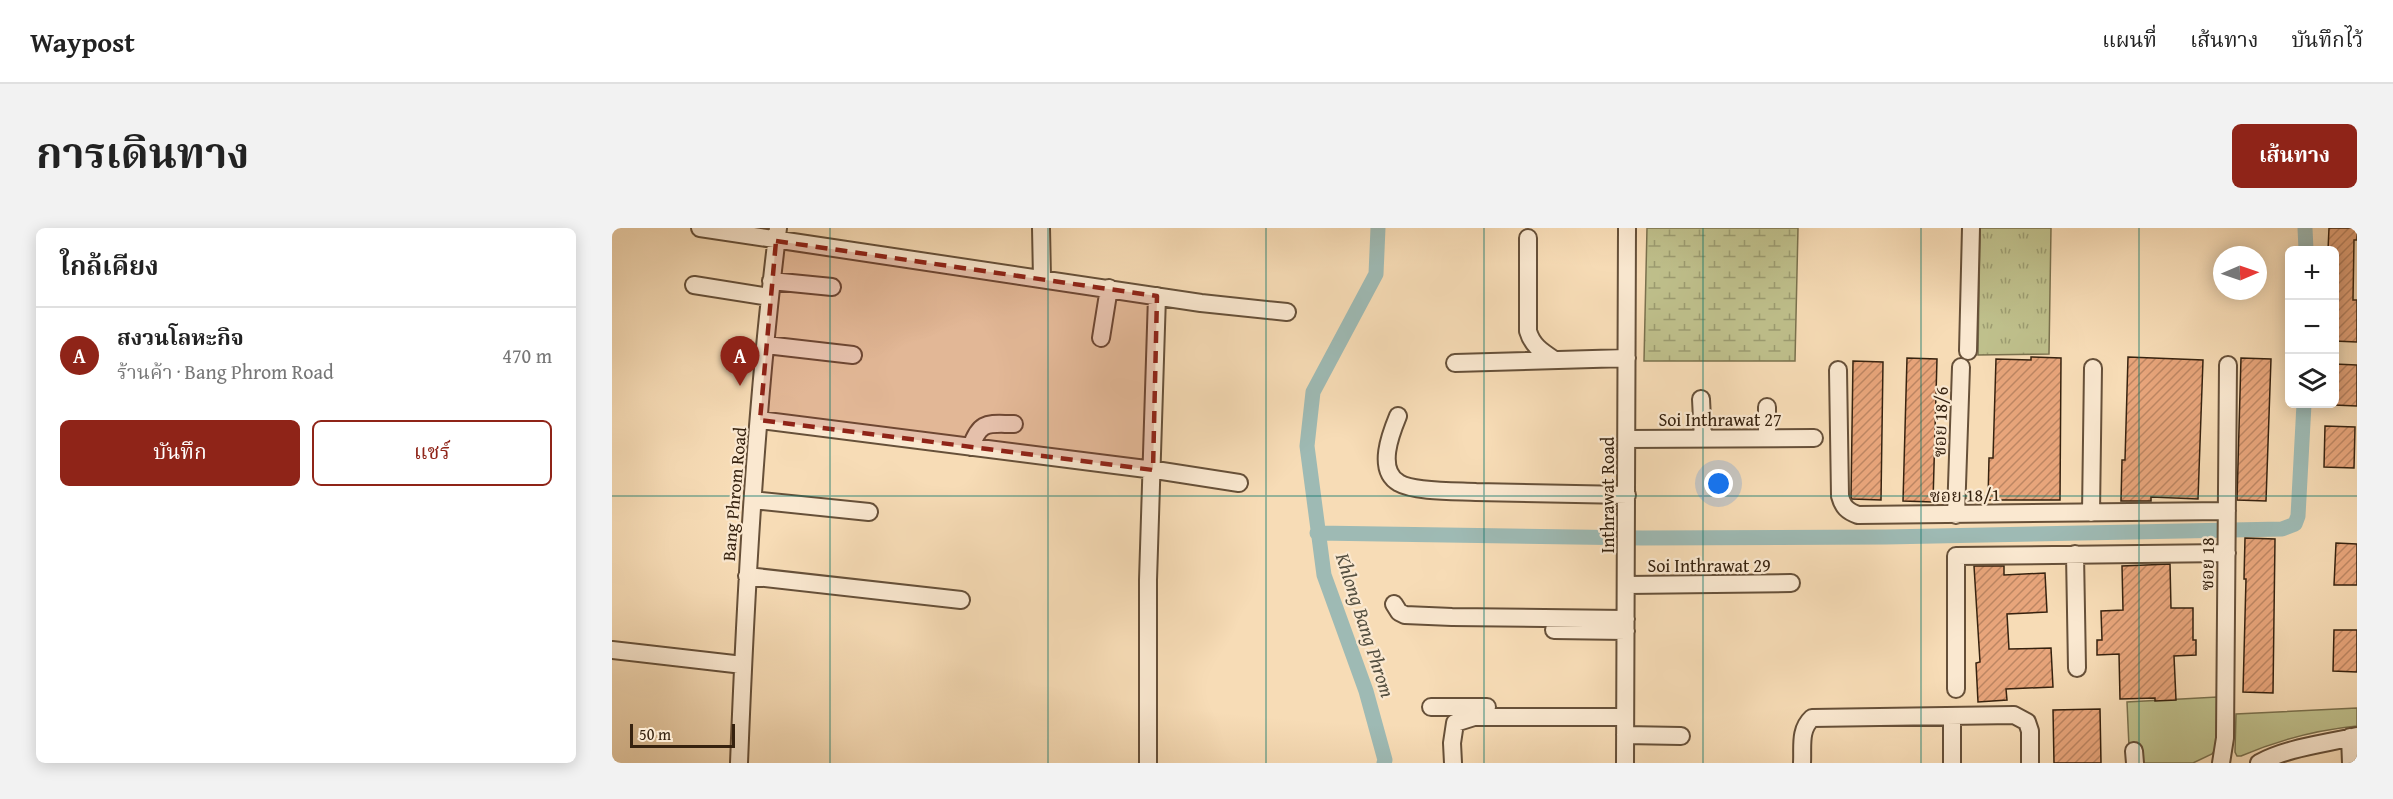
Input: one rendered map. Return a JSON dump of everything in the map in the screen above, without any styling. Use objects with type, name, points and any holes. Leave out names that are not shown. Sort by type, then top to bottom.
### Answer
[{"type":"street","points":[[699,228],[777,235],[1042,279],[1287,312]]},
{"type":"street","points":[[1041,228],[1042,279]]},
{"type":"street","name":"Inthrawat Road","points":[[1624,763],[1627,585],[1627,228]]},
{"type":"street","points":[[1968,351],[1971,228]]},
{"type":"street","name":"Bang Phrom Road","points":[[739,763],[747,576],[777,235]]},
{"type":"street","points":[[1528,238],[1528,331],[1537,348],[1553,359]]},
{"type":"street","points":[[694,285],[771,289],[832,287]]},
{"type":"street","points":[[1101,338],[1108,288]]},
{"type":"street","points":[[1148,763],[1148,580],[1157,296]]},
{"type":"street","points":[[766,345],[853,355]]},
{"type":"street","points":[[1455,363],[1627,358]]},
{"type":"street","name":"ซอย 18","points":[[2221,763],[2225,738],[2228,365]]},
{"type":"street","name":"ซอย 18/6","points":[[1956,515],[1961,367]]},
{"type":"street","points":[[2091,513],[2092,368]]},
{"type":"street","name":"ซอย 18/1","points":[[1838,370],[1840,496],[1842,506],[1849,512],[1858,515],[2091,513],[2227,516]]},
{"type":"street","points":[[1701,399],[1703,439]]},
{"type":"street","points":[[1767,407],[1767,438]]},
{"type":"street","points":[[1398,416],[1387,443],[1386,457],[1391,474],[1399,483],[1433,491],[1627,495]]},
{"type":"street","points":[[760,420],[1239,483]]},
{"type":"street","points":[[971,447],[976,430],[983,426],[1014,424]]},
{"type":"street","name":"Soi Inthrawat 27","points":[[1627,439],[1814,438]]},
{"type":"street","points":[[753,500],[869,512]]},
{"type":"street","points":[[1956,689],[1956,556],[2227,549]]},
{"type":"street","points":[[2075,554],[2077,668]]},
{"type":"street","points":[[747,576],[962,600]]},
{"type":"street","name":"Soi Inthrawat 29","points":[[1627,585],[1791,583]]},
{"type":"street","points":[[1394,604],[1399,612],[1405,615],[1626,625]]},
{"type":"street","points":[[1424,627],[1626,625]]},
{"type":"street","points":[[612,650],[743,665]]},
{"type":"street","points":[[1431,707],[1625,712]]},
{"type":"street","points":[[1453,763],[1452,743],[1455,723],[1462,720],[1474,717],[1625,712]]},
{"type":"street","points":[[1803,763],[1805,724],[1812,718],[2014,715],[2027,722],[2030,731],[2030,763]]},
{"type":"street","points":[[1952,716],[1952,763]]},
{"type":"street","points":[[1625,735],[1681,736]]},
{"type":"street","points":[[2259,763],[2288,752],[2353,736],[2351,763]]},
{"type":"highlighted area","points":[[776,241],[1157,296],[1153,470],[760,420]]},
{"type":"green space","points":[[1647,228],[1798,228],[1795,361],[1644,361]]},
{"type":"green space","points":[[1980,228],[2051,228],[2049,354],[1978,355]]},
{"type":"green space","points":[[2217,697],[2218,746],[2212,754],[2193,763],[2141,763],[2129,747],[2127,702]]},
{"type":"green space","points":[[2357,708],[2357,726],[2298,736],[2241,756],[2237,756],[2235,752],[2236,714]]},
{"type":"building","points":[[2329,228],[2357,228],[2357,240],[2354,240],[2353,300],[2357,300],[2357,342],[2339,341],[2339,246],[2328,246]]},
{"type":"building","points":[[2031,357],[2061,358],[2060,500],[1988,500],[1989,458],[1993,458],[1996,359],[2031,360]]},
{"type":"building","points":[[2128,357],[2203,360],[2198,499],[2151,497],[2151,501],[2121,501],[2122,460],[2125,460]]},
{"type":"building","points":[[1907,358],[1937,359],[1933,502],[1903,501]]},
{"type":"building","points":[[2241,358],[2271,359],[2266,501],[2237,500]]},
{"type":"building","points":[[1853,361],[1883,362],[1881,500],[1852,499],[1851,497]]},
{"type":"building","points":[[2339,364],[2357,365],[2357,406],[2339,405]]},
{"type":"building","points":[[2325,426],[2355,427],[2354,468],[2324,467]]},
{"type":"building","points":[[2245,538],[2275,539],[2273,693],[2243,692]]},
{"type":"building","points":[[2336,543],[2357,544],[2357,585],[2334,585]]},
{"type":"building","points":[[2170,564],[2171,608],[2193,608],[2193,640],[2196,640],[2196,655],[2174,656],[2176,700],[2120,699],[2119,654],[2097,655],[2097,640],[2102,640],[2101,611],[2123,610],[2122,566]]},
{"type":"building","points":[[1974,566],[2004,566],[2004,575],[2045,573],[2047,612],[2007,614],[2009,649],[2051,648],[2053,687],[2006,689],[2007,700],[1978,702],[1976,663],[1980,662]]},
{"type":"building","points":[[2334,630],[2357,630],[2357,672],[2333,671]]},
{"type":"building","points":[[2100,709],[2101,763],[2054,763],[2053,710]]},
{"type":"waterway","name":"Khlong Bang Phrom","points":[[1378,228],[1376,274],[1313,392],[1307,446],[1324,575],[1366,691],[1384,763]]},
{"type":"waterway","points":[[2305,228],[2306,246]]},
{"type":"waterway","points":[[1317,533],[1642,538],[1886,537],[2282,529],[2295,524],[2298,516],[2304,408]]},
{"type":"place","name":"สงวนโลหะกิจ","points":[[740,386]]}]
